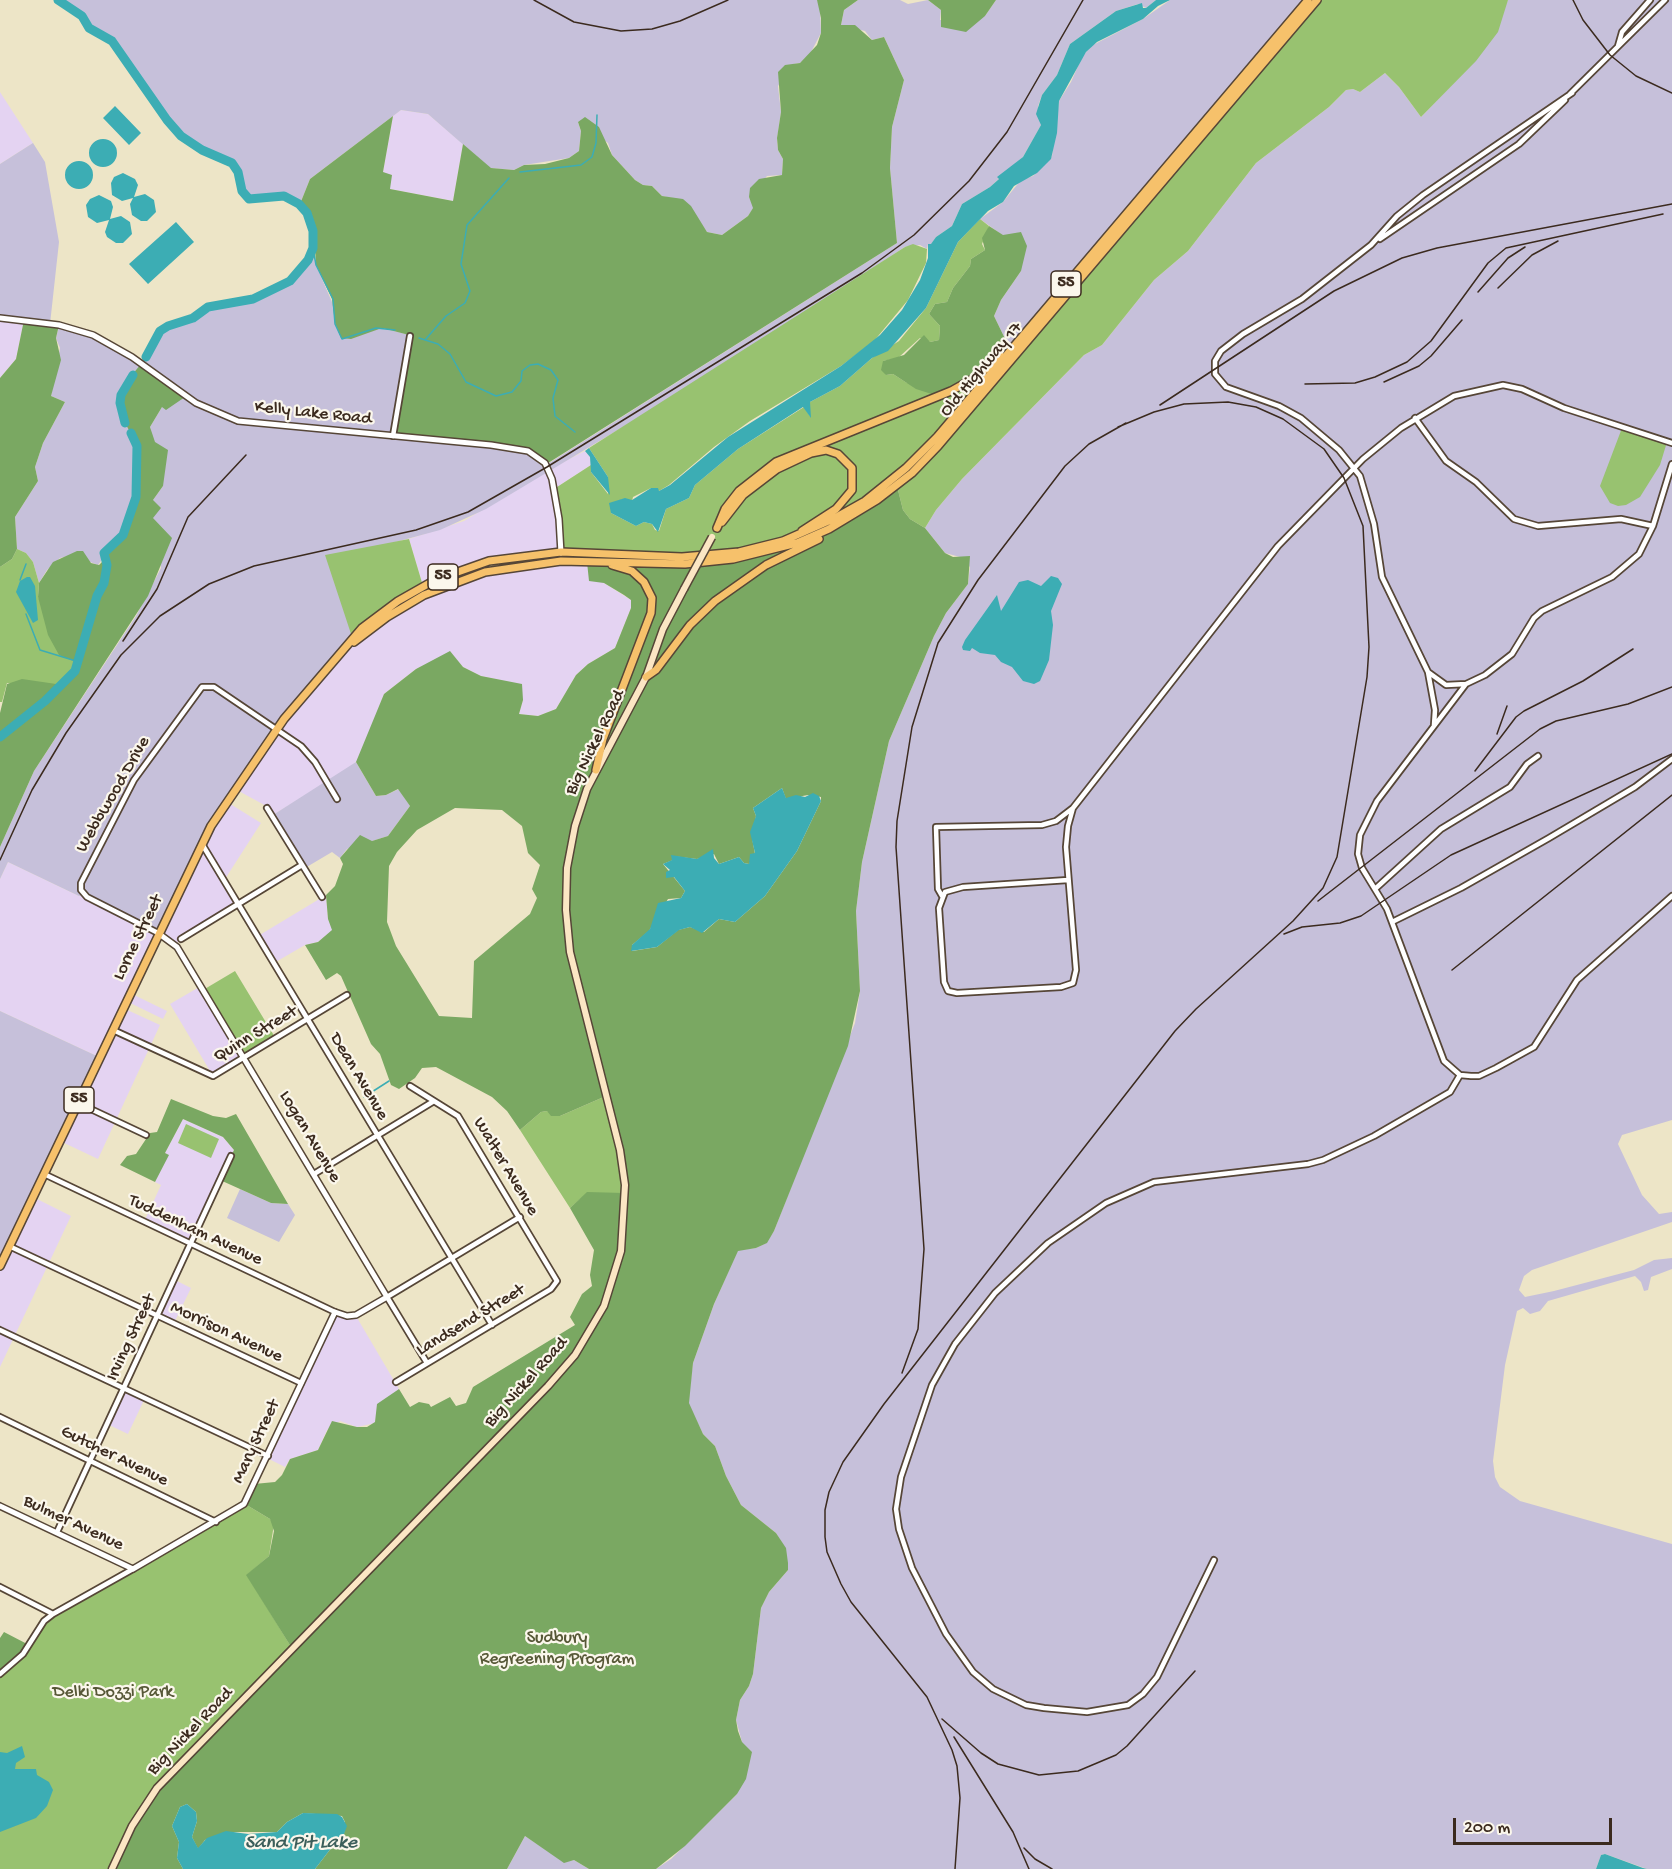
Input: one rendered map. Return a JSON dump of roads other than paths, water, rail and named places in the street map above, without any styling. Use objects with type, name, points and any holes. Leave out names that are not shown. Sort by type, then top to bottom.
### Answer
[{"type":"main road","name":"Old Highway 17","points":[[561,552],[682,557],[711,556],[747,550],[796,536],[865,501],[906,468],[937,437],[1308,0]]},
{"type":"main road","name":"Old Highway 17","points":[[561,561],[685,564],[722,561],[780,549],[829,529],[896,486],[933,451],[1317,0]]},
{"type":"main road","points":[[717,528],[725,509],[739,491],[776,462],[951,391],[976,377],[1008,351]]},
{"type":"main road","points":[[717,528],[743,495],[777,469],[819,451],[838,454],[852,468],[853,484],[850,495],[836,509],[796,536]]},
{"type":"main road","name":"Big Nickel Road","points":[[112,1869],[128,1833],[158,1788],[548,1386],[575,1355],[604,1306],[621,1251],[625,1185],[620,1150],[570,952],[566,910],[572,839],[582,803],[596,770],[646,677],[663,629],[717,528]]},
{"type":"main road","points":[[646,677],[656,670],[682,633],[715,601],[766,565],[821,538],[829,529]]},
{"type":"main road","name":"Lorne Street","points":[[0,1266],[201,843],[244,774],[302,695],[372,620],[435,580],[495,560],[561,552]]},
{"type":"main road","name":"Lorne Street","points":[[346,647],[400,609],[451,583],[499,568],[561,561]]},
{"type":"main road","points":[[596,770],[603,739],[640,647],[652,606],[648,588],[639,576],[624,568],[602,562]]},
{"type":"street","points":[[1618,47],[1622,32],[1650,0]]},
{"type":"street","points":[[1434,725],[1435,710],[1428,672],[1382,577],[1367,494],[1354,468],[1328,439],[1300,418],[1279,406],[1226,387],[1213,370],[1221,351],[1243,334],[1302,299],[1371,245],[1519,144],[1665,0]]},
{"type":"street","points":[[1371,245],[1397,216],[1432,188],[1572,93]]},
{"type":"street","name":"Kelly Lake Road","points":[[0,318],[75,328],[102,339],[152,371],[196,404],[238,421],[513,447],[534,454],[545,463],[552,479],[558,511],[561,561]]},
{"type":"street","points":[[393,436],[410,336]]},
{"type":"street","points":[[942,896],[938,889],[936,827],[1042,825],[1056,821],[1073,808],[1258,570],[1304,517],[1354,468],[1414,418],[1454,396],[1503,385],[1522,389],[1564,408],[1672,443]]},
{"type":"street","points":[[1414,418],[1446,461],[1476,482],[1514,519],[1538,526],[1621,519],[1653,526]]},
{"type":"street","points":[[1428,672],[1446,685],[1466,684],[1485,675],[1512,654],[1534,618],[1542,610],[1612,577],[1625,568],[1639,554],[1653,526],[1672,464]]},
{"type":"street","points":[[1466,684],[1377,801],[1360,835],[1358,854],[1360,865],[1392,922],[1444,1061],[1460,1075],[1479,1076],[1534,1047],[1577,980],[1672,896]]},
{"type":"street","name":"Webbwood Drive","points":[[158,933],[87,897],[81,890],[81,883],[119,806],[156,747],[202,687],[214,687],[276,729]]},
{"type":"street","points":[[276,729],[308,753],[338,799]]},
{"type":"street","points":[[1375,889],[1441,829],[1516,782],[1527,764],[1538,756]]},
{"type":"street","points":[[1392,922],[1461,888],[1549,838],[1635,787],[1672,759]]},
{"type":"street","points":[[267,808],[322,897]]},
{"type":"street","points":[[1068,880],[953,888],[942,896],[939,908],[944,982],[950,993],[1061,987],[1073,983],[1076,975],[1068,880],[1067,836],[1073,808]]},
{"type":"street","name":"Dean Avenue","points":[[201,843],[492,1325]]},
{"type":"street","points":[[181,939],[302,865]]},
{"type":"street","name":"Logan Avenue","points":[[158,933],[177,947],[427,1363]]},
{"type":"street","name":"Quinn Street","points":[[112,1029],[209,1075],[217,1075],[347,995]]},
{"type":"street","points":[[1214,1560],[1156,1677],[1143,1694],[1128,1705],[1087,1712],[1044,1708],[1026,1705],[993,1689],[973,1672],[946,1634],[912,1568],[899,1529],[896,1509],[900,1477],[932,1385],[955,1344],[995,1293],[1048,1243],[1106,1203],[1154,1182],[1290,1167],[1323,1160],[1374,1136],[1450,1092],[1460,1075]]},
{"type":"street","name":"Walter Avenue","points":[[410,1086],[458,1116],[557,1281]]},
{"type":"street","points":[[314,1174],[434,1101]]},
{"type":"street","points":[[78,1103],[146,1135]]},
{"type":"street","name":"Irving Street","points":[[57,1532],[231,1156]]},
{"type":"street","name":"Tuddenham Avenue","points":[[44,1174],[335,1312]]},
{"type":"street","points":[[335,1312],[347,1316],[356,1315],[520,1217]]},
{"type":"street","name":"Morrison Avenue","points":[[9,1246],[301,1383]]},
{"type":"street","name":"Landsend Street","points":[[396,1382],[551,1289],[557,1281]]},
{"type":"street","name":"Mary Street","points":[[0,1674],[23,1654],[44,1622],[53,1614],[244,1504],[335,1312]]},
{"type":"street","points":[[0,1330],[268,1455]]},
{"type":"street","name":"Gutcher Avenue","points":[[0,1417],[216,1522]]},
{"type":"street","name":"Bulmer Avenue","points":[[0,1506],[133,1569]]},
{"type":"street","points":[[0,1587],[53,1614]]},
{"type":"water","points":[[1156,0],[1170,0],[1158,6],[1143,19],[1097,42],[1086,52],[1059,101],[1057,133],[1051,159],[1037,173],[1014,186],[1003,202],[988,211],[958,242],[926,308],[888,351],[872,358],[840,386],[810,402],[811,418],[803,407],[738,449],[695,485],[689,498],[666,509],[658,532],[652,524],[644,522],[636,526],[611,513],[609,503],[625,498],[632,500],[651,488],[658,488],[659,491],[670,485],[728,437],[841,366],[880,335],[902,310],[920,280],[928,258],[928,244],[952,226],[962,204],[990,187],[999,179],[997,177],[1023,157],[1041,125],[1036,114],[1042,95],[1057,75],[1070,44],[1116,11],[1142,3],[1143,8],[1146,8]]},
{"type":"water","points":[[115,106],[141,133],[129,145],[103,118]]},
{"type":"water","points":[[103,139],[113,143],[117,153],[113,163],[103,167],[93,163],[89,153],[93,143]]},
{"type":"water","points":[[79,161],[89,165],[93,175],[89,185],[79,189],[69,185],[65,175],[69,165]]},
{"type":"water","points":[[123,173],[135,179],[138,185],[134,197],[145,194],[154,200],[156,212],[147,221],[141,221],[132,215],[130,204],[133,198],[122,201],[112,195],[111,183],[114,177]]},
{"type":"water","points":[[99,195],[111,201],[113,207],[110,219],[121,216],[130,222],[132,234],[123,243],[116,243],[107,237],[105,232],[109,220],[97,223],[88,217],[86,205],[90,199]]},
{"type":"water","points":[[176,222],[194,242],[148,284],[129,264]]},
{"type":"water","points":[[589,448],[608,477],[610,495],[591,472],[590,457],[585,451]]},
{"type":"water","points":[[1051,576],[1058,578],[1062,584],[1051,611],[1053,625],[1049,660],[1040,681],[1034,684],[1023,681],[1012,667],[1001,662],[995,655],[980,653],[972,648],[970,651],[963,650],[965,640],[997,595],[1001,611],[1019,582],[1028,580],[1041,586]]},
{"type":"water","points":[[30,577],[35,586],[38,620],[33,623],[16,592],[20,581]]},
{"type":"water","points":[[782,788],[786,798],[796,795],[805,797],[813,793],[819,796],[821,801],[797,851],[765,896],[735,922],[719,919],[702,933],[690,927],[679,930],[657,947],[631,951],[632,945],[650,929],[658,903],[681,898],[685,891],[674,877],[666,878],[666,872],[670,870],[663,864],[672,860],[671,855],[697,859],[713,849],[714,858],[719,864],[739,857],[744,863],[749,864],[750,854],[755,853],[750,832],[756,816],[753,808]]},
{"type":"water","points":[[22,1746],[25,1757],[16,1763],[15,1769],[36,1769],[37,1775],[49,1782],[53,1790],[47,1806],[36,1818],[0,1832],[0,1752],[7,1753]]},
{"type":"water","name":"Sand Pit Lake","points":[[187,1804],[196,1812],[197,1821],[192,1837],[198,1848],[207,1838],[226,1831],[248,1834],[277,1832],[287,1822],[303,1813],[337,1814],[342,1817],[347,1826],[344,1834],[334,1841],[315,1869],[183,1869],[177,1858],[179,1842],[172,1826],[180,1807]]},
{"type":"water","points":[[1605,1854],[1647,1869],[1596,1869],[1601,1855]]},
{"type":"waterway","points":[[58,0],[82,16],[89,28],[112,41],[167,120],[181,136],[202,150],[232,163],[238,172],[242,191],[249,199],[284,196],[299,204],[307,213],[313,231],[313,248],[308,260],[290,281],[253,299],[208,307],[193,318],[168,326],[160,331],[146,357]]},
{"type":"waterway","points":[[520,172],[581,165],[592,157],[596,143],[597,115]]},
{"type":"waterway","points":[[425,340],[446,316],[465,303],[470,291],[461,264],[467,225],[509,178]]},
{"type":"waterway","points":[[313,248],[316,265],[333,299],[335,324],[342,339],[376,328],[395,330]]},
{"type":"waterway","points":[[419,338],[438,344],[450,354],[466,382],[496,396],[512,392],[521,381],[522,371],[530,365],[538,364],[551,370],[558,380],[553,398],[555,416],[575,432]]},
{"type":"waterway","points":[[125,423],[120,403],[121,395],[133,375]]},
{"type":"waterway","points":[[0,737],[45,701],[75,671],[97,596],[104,583],[107,565],[104,553],[123,535],[136,497],[137,446],[131,433]]},
{"type":"waterway","points":[[20,580],[26,564]]},
{"type":"waterway","points":[[26,614],[40,650],[76,661]]},
{"type":"waterway","points":[[364,1097],[389,1081]]},
{"type":"railway","points":[[534,0],[574,22],[621,31],[652,29],[680,21],[728,0]]},
{"type":"railway","points":[[0,860],[32,790],[66,733],[121,655],[160,616],[209,584],[254,566],[416,530],[468,512],[547,467],[862,273],[914,235],[969,181],[1007,132],[1083,0]]},
{"type":"railway","points":[[1573,0],[1583,20],[1610,55],[1636,76],[1672,93]]},
{"type":"railway","points":[[1160,405],[1334,291],[1402,258],[1437,248],[1672,204]]},
{"type":"railway","points":[[1305,384],[1355,383],[1375,377],[1407,362],[1431,341],[1488,263],[1506,248],[1663,214]]},
{"type":"railway","points":[[1498,288],[1532,255],[1558,241]]},
{"type":"railway","points":[[1478,292],[1508,258],[1525,247]]},
{"type":"railway","points":[[1384,382],[1419,366],[1431,356],[1462,320]]},
{"type":"railway","points":[[955,1869],[960,1798],[957,1766],[952,1750],[927,1697],[851,1602],[841,1584],[827,1552],[825,1537],[825,1510],[829,1492],[843,1462],[884,1404],[1175,1031],[1293,921],[1323,888],[1337,857],[1367,677],[1369,647],[1363,526],[1344,478],[1324,449],[1283,419],[1256,407],[1228,402],[1184,404],[1154,412],[1118,427]]},
{"type":"railway","points":[[902,1373],[918,1329],[924,1249],[896,847],[897,821],[912,727],[938,643],[978,580],[1065,466],[1089,444],[1126,423]]},
{"type":"railway","points":[[123,641],[157,589],[188,517],[246,455]]},
{"type":"railway","points":[[1475,771],[1516,717],[1583,681],[1633,649]]},
{"type":"railway","points":[[1318,901],[1540,729],[1556,721],[1628,704],[1672,687]]},
{"type":"railway","points":[[1497,734],[1507,706]]},
{"type":"railway","points":[[1284,934],[1302,927],[1340,923],[1361,916],[1451,855],[1672,754]]},
{"type":"railway","points":[[1452,970],[1672,795]]},
{"type":"railway","points":[[942,1719],[981,1753],[998,1764],[1039,1775],[1078,1771],[1116,1755],[1127,1746],[1195,1671]]},
{"type":"railway","points":[[954,1737],[1013,1832],[1029,1869]]},
{"type":"railway","points":[[1024,1848],[1035,1859],[1052,1869]]},
{"type":"park label","name":"Sudbury Regreening Program","points":[[557,1649]]},
{"type":"park label","name":"Delki Dozzi Park","points":[[113,1693]]}]
